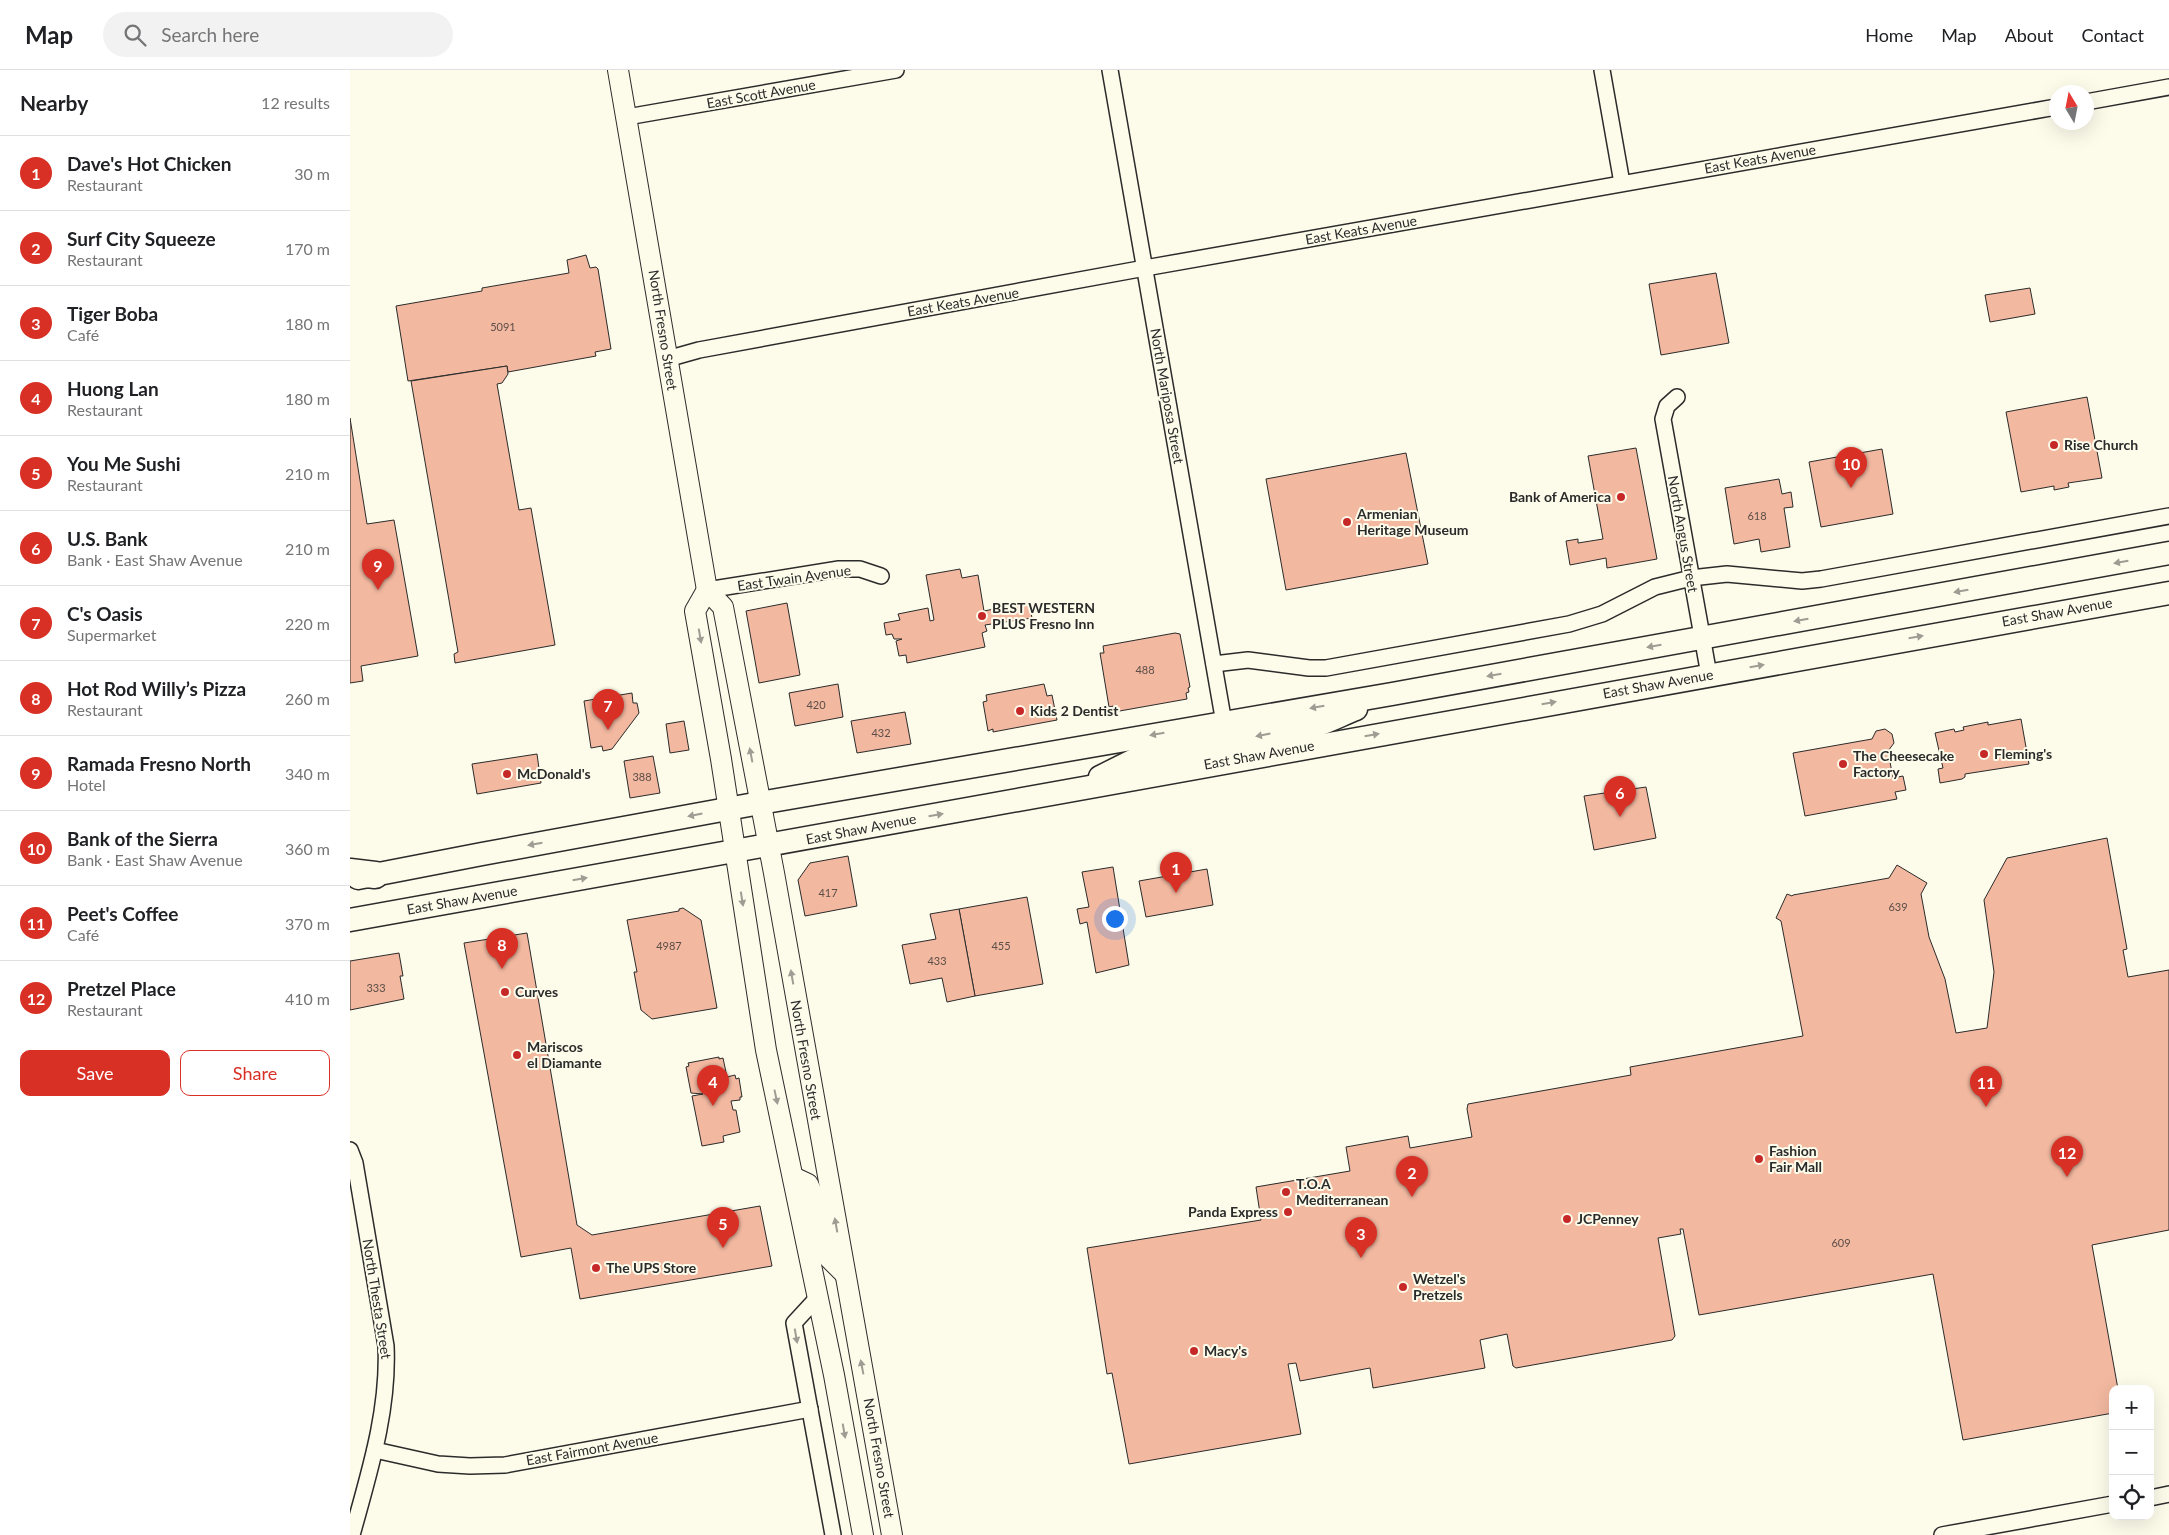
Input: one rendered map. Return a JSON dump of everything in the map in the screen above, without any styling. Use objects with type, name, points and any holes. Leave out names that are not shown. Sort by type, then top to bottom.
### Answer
[{"type":"highway","points":[[350,872],[376,875]]},
{"type":"main road","name":"North Fresno Street","points":[[618,70],[707,590],[723,607],[892,1535]]},
{"type":"main road","points":[[350,880],[760,803],[1392,694],[2169,553]]},
{"type":"main road","name":"North Fresno Street","points":[[707,590],[695,611],[721,757],[764,1041],[818,1297],[864,1535]]},
{"type":"main road","name":"East Shaw Avenue","points":[[350,920],[2169,593]]},
{"type":"main road","points":[[1218,763],[1224,750],[1240,740],[1316,726],[1392,694]]},
{"type":"main road","points":[[1077,789],[1136,759],[1211,744],[1220,740],[1224,732],[1224,723]]},
{"type":"main road","points":[[793,1177],[808,1184],[812,1193],[826,1256],[844,1273]]},
{"type":"street","name":"East Scott Avenue","points":[[627,117],[896,70]]},
{"type":"street","name":"North Mariposa Street","points":[[1110,70],[1224,723]]},
{"type":"street","points":[[1602,70],[1622,184]]},
{"type":"street","points":[[2094,101],[2169,87]]},
{"type":"street","name":"East Keats Avenue","points":[[667,359],[699,350],[1145,268],[2049,108]]},
{"type":"street","name":"North Angus Street","points":[[1677,398],[1667,406],[1663,419],[1708,675]]},
{"type":"street","points":[[1214,664],[1248,660],[1309,668],[1326,668],[1569,624],[1602,614],[1654,587],[1691,578],[1727,574],[1802,581],[1820,579],[2169,516]]},
{"type":"street","name":"East Twain Avenue","points":[[707,590],[839,568],[860,569],[881,576]]},
{"type":"street","name":"North Thesta Street","points":[[350,1150],[355,1163],[386,1346],[388,1375],[385,1404],[375,1450],[352,1535]]},
{"type":"street","points":[[818,1297],[794,1323],[833,1535]]},
{"type":"street","name":"East Fairmont Avenue","points":[[375,1450],[438,1464],[470,1466],[505,1465],[810,1409]]},
{"type":"street","points":[[2154,1497],[2169,1494]]},
{"type":"street","points":[[1942,1535],[2109,1505]]},
{"type":"building","points":[[586,255],[590,268],[596,267],[598,269],[611,349],[595,352],[596,356],[508,372],[507,366],[408,381],[396,306],[482,291],[482,288],[569,273],[567,260]]},
{"type":"building","points":[[1716,273],[1729,343],[1661,355],[1649,284]]},
{"type":"building","points":[[2030,288],[2035,314],[1990,322],[1985,295]]},
{"type":"building","points":[[507,366],[508,374],[502,383],[497,384],[519,510],[531,508],[555,645],[455,663],[454,654],[458,652],[411,381]]},
{"type":"building","name":"Rise Church","points":[[2087,397],[2102,478],[2068,483],[2069,487],[2054,490],[2054,486],[2021,492],[2006,412]]},
{"type":"building","points":[[350,418],[367,524],[394,520],[418,656],[361,666],[363,681],[350,683]]},
{"type":"building","name":"Bank of America","points":[[1636,448],[1657,559],[1607,568],[1606,558],[1570,565],[1566,541],[1578,539],[1578,543],[1603,539],[1588,456]]},
{"type":"building","points":[[1882,449],[1893,514],[1821,527],[1809,462]]},
{"type":"building","name":"Armenian Heritage Museum","points":[[1406,453],[1428,564],[1286,590],[1266,479]]},
{"type":"building","points":[[1779,479],[1782,494],[1791,492],[1793,507],[1784,508],[1790,547],[1761,552],[1759,539],[1734,544],[1725,488]]},
{"type":"building","name":"BEST WESTERN PLUS Fresno Inn","points":[[960,569],[962,578],[978,575],[984,611],[1029,602],[1032,618],[985,625],[987,631],[982,633],[985,647],[907,663],[906,655],[899,656],[896,641],[902,639],[894,639],[892,634],[886,635],[884,623],[900,620],[898,614],[928,608],[930,621],[934,620],[926,575]]},
{"type":"building","points":[[787,603],[800,675],[759,683],[746,611]]},
{"type":"building","points":[[1175,633],[1180,634],[1190,687],[1188,688],[1189,692],[1186,693],[1187,699],[1114,712],[1113,706],[1109,707],[1100,653],[1104,653],[1103,646]]},
{"type":"building","points":[[838,684],[843,717],[795,726],[789,693]]},
{"type":"building","name":"Kids 2 Dentist","points":[[1044,684],[1047,696],[1052,695],[1057,720],[993,732],[993,729],[988,731],[983,702],[987,701],[986,695]]},
{"type":"building","points":[[632,693],[633,703],[637,703],[639,713],[612,749],[603,751],[602,746],[591,748],[584,701]]},
{"type":"building","points":[[905,712],[911,744],[857,753],[851,721]]},
{"type":"building","name":"Fleming's","points":[[2021,719],[2029,764],[1965,774],[1965,777],[1962,779],[1940,783],[1938,769],[1943,768],[1935,733],[1954,729],[1955,732],[1964,730],[1963,727],[1988,722],[1988,725]]},
{"type":"building","points":[[684,721],[689,750],[670,753],[666,724]]},
{"type":"building","name":"The Cheesecake Factory","points":[[1885,729],[1892,734],[1894,743],[1888,751],[1893,778],[1903,776],[1906,790],[1895,792],[1897,799],[1805,816],[1793,753],[1872,739],[1876,731]]},
{"type":"building","name":"McDonald's","points":[[537,754],[541,783],[477,794],[472,764]]},
{"type":"building","points":[[653,756],[660,793],[630,798],[624,761]]},
{"type":"building","points":[[1646,787],[1656,838],[1594,850],[1584,796]]},
{"type":"building","name":"Fashion Fair Mall","points":[[2107,838],[2127,949],[2123,950],[2128,977],[2169,970],[2169,1230],[2092,1245],[2117,1385],[2109,1385],[2109,1414],[1963,1440],[1933,1274],[1699,1315],[1683,1229],[1680,1229],[1681,1234],[1658,1238],[1675,1336],[1672,1340],[1516,1368],[1513,1366],[1507,1334],[1480,1340],[1485,1368],[1373,1388],[1370,1368],[1300,1381],[1296,1363],[1288,1364],[1301,1434],[1129,1464],[1112,1373],[1107,1374],[1087,1248],[1261,1220],[1256,1187],[1350,1171],[1346,1147],[1408,1136],[1410,1148],[1472,1137],[1467,1109],[1468,1104],[1631,1075],[1630,1067],[1803,1036],[1781,921],[1776,918],[1787,894],[1792,896],[1889,878],[1897,865],[1927,883],[1921,894],[1929,937],[1945,979],[1956,1033],[1987,1028],[1994,972],[1984,900],[2007,858]]},
{"type":"building","points":[[848,856],[857,906],[805,916],[798,880],[810,863]]},
{"type":"building","points":[[1113,867],[1129,965],[1096,973],[1087,922],[1080,924],[1077,909],[1089,907],[1082,872]]},
{"type":"building","points":[[1207,869],[1213,905],[1146,917],[1139,881]]},
{"type":"building","points":[[1027,897],[1043,984],[975,996],[959,909]]},
{"type":"building","points":[[683,908],[701,920],[717,1008],[652,1019],[641,1010],[634,972],[637,972],[627,920],[679,911],[679,909]]},
{"type":"building","points":[[959,909],[975,996],[947,1002],[942,978],[910,984],[902,945],[936,939],[930,914]]},
{"type":"building","points":[[527,933],[577,1225],[592,1235],[760,1206],[772,1266],[580,1299],[571,1248],[521,1257],[464,943]]},
{"type":"building","points":[[399,953],[404,999],[350,1010],[350,961]]},
{"type":"building","points":[[719,1057],[719,1059],[723,1058],[727,1077],[735,1075],[736,1079],[739,1078],[742,1097],[740,1097],[740,1100],[731,1101],[733,1110],[736,1110],[740,1132],[723,1136],[724,1142],[702,1146],[692,1096],[703,1094],[691,1093],[686,1067],[689,1066],[688,1063]]},
{"type":"place","name":"Rise Church","points":[[2054,445]]},
{"type":"place","name":"Bank of the Sierra","points":[[1851,488]]},
{"type":"place","name":"Bank of America","points":[[1621,497]]},
{"type":"place","name":"Armenian Heritage Museum","points":[[1347,522]]},
{"type":"place","name":"Ramada Fresno North","points":[[378,590]]},
{"type":"place","name":"BEST WESTERN PLUS Fresno Inn","points":[[982,616]]},
{"type":"place","name":"Kids 2 Dentist","points":[[1020,711]]},
{"type":"place","name":"C's Oasis","points":[[608,730]]},
{"type":"place","name":"Fleming's","points":[[1984,754]]},
{"type":"place","name":"The Cheesecake Factory","points":[[1843,764]]},
{"type":"place","name":"McDonald's","points":[[507,774]]},
{"type":"place","name":"U.S. Bank","points":[[1620,817]]},
{"type":"place","name":"Dave's Hot Chicken","points":[[1176,893]]},
{"type":"place","name":"Hot Rod Willy’s Pizza","points":[[502,969]]},
{"type":"place","name":"Curves","points":[[505,992]]},
{"type":"place","name":"Mariscos el Diamante","points":[[517,1055]]},
{"type":"place","name":"Huong Lan","points":[[713,1106]]},
{"type":"place","name":"Peet's Coffee","points":[[1986,1107]]},
{"type":"place","name":"Fashion Fair Mall","points":[[1759,1159]]},
{"type":"place","name":"Pretzel Place","points":[[2067,1177]]},
{"type":"place","name":"T.O.A Mediterranean","points":[[1286,1192]]},
{"type":"place","name":"Surf City Squeeze","points":[[1412,1197]]},
{"type":"place","name":"Panda Express","points":[[1288,1212]]},
{"type":"place","name":"JCPenney","points":[[1567,1219]]},
{"type":"place","name":"You Me Sushi","points":[[723,1248]]},
{"type":"place","name":"Tiger Boba","points":[[1361,1258]]},
{"type":"place","name":"The UPS Store","points":[[596,1268]]},
{"type":"place","name":"Wetzel's Pretzels","points":[[1403,1287]]},
{"type":"place","name":"Macy's","points":[[1194,1351]]}]
